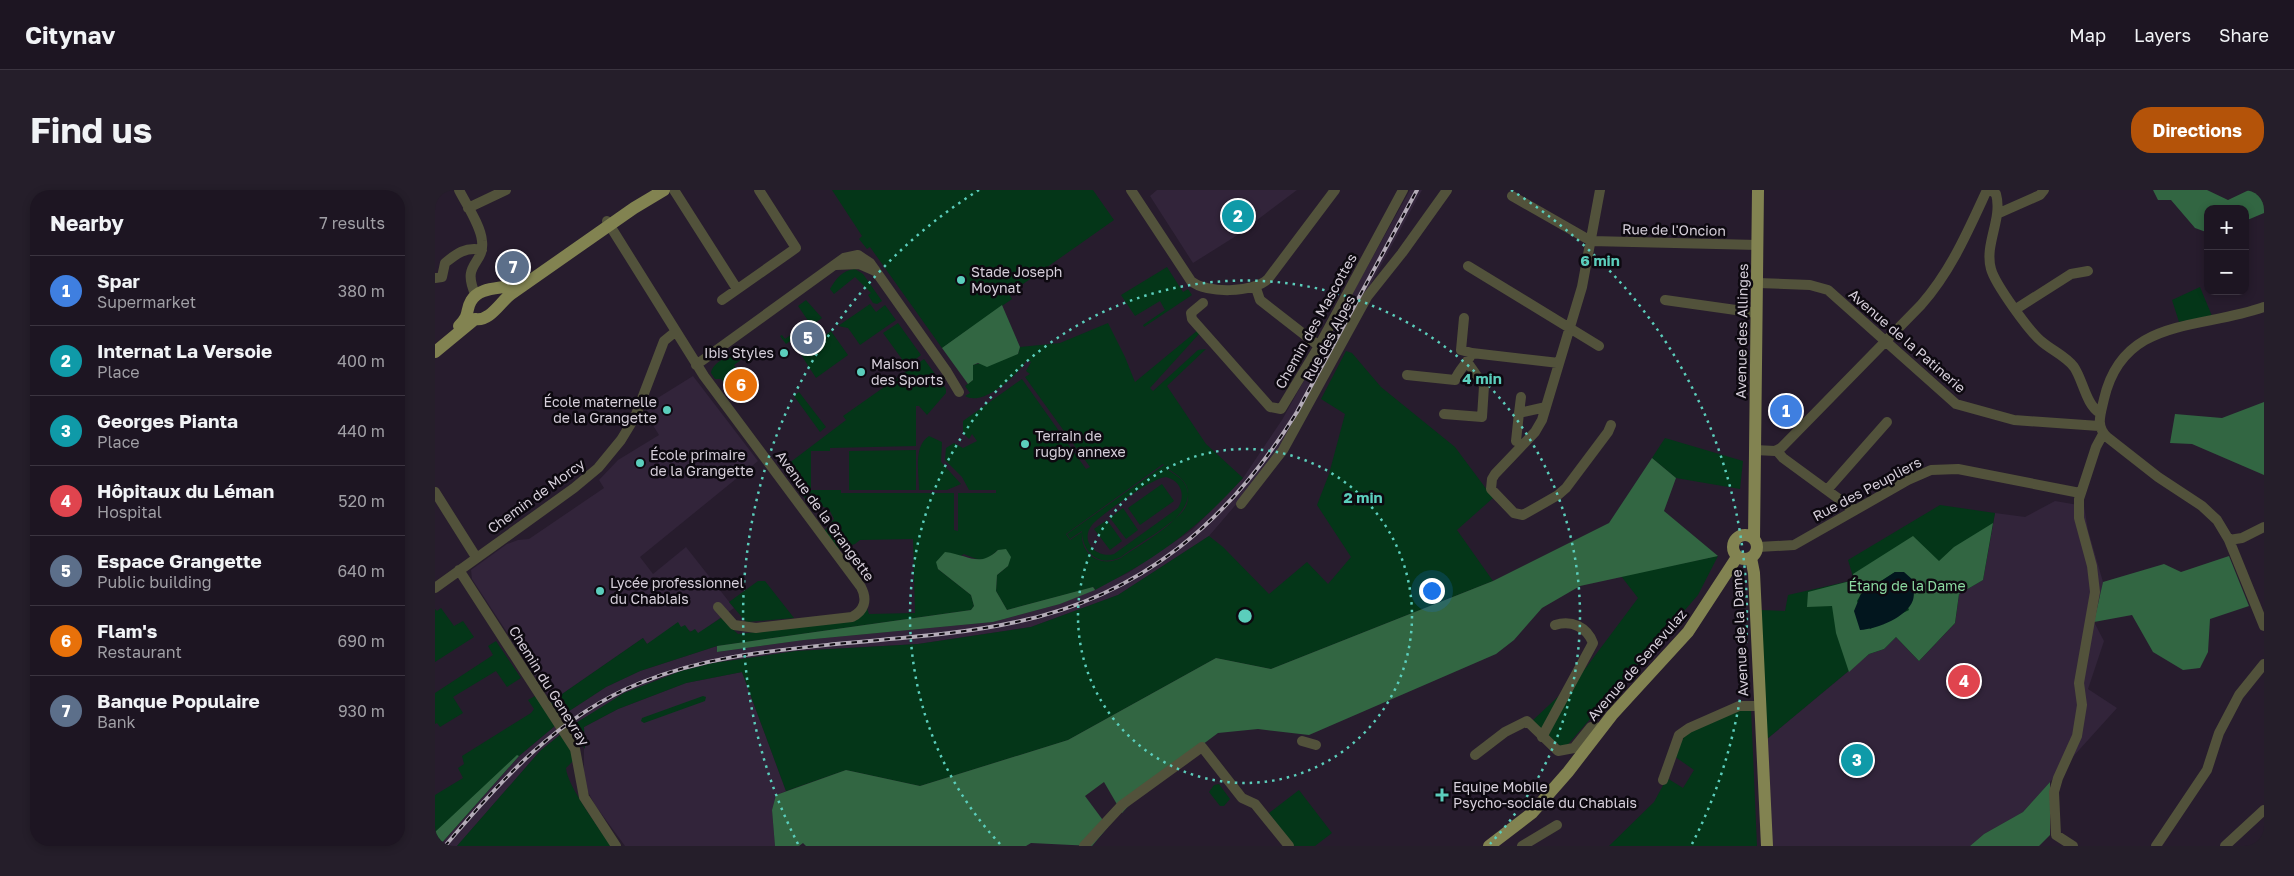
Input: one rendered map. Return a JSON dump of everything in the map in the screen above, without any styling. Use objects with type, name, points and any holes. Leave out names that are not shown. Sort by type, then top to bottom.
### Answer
[{"type":"main road","name":"Avenue des Allinges","points":[[1751,545],[1755,450],[1758,190]]},
{"type":"main road","points":[[503,294],[533,276],[657,191]]},
{"type":"main road","points":[[472,315],[470,302],[481,293],[494,287],[503,294]]},
{"type":"main road","points":[[472,315],[483,318],[502,305],[503,294]]},
{"type":"main road","points":[[435,344],[472,315]]},
{"type":"main road","points":[[435,352],[472,315]]},
{"type":"main road","points":[[1736,539],[1751,545],[1744,560],[1737,557],[1733,546],[1736,539]]},
{"type":"main road","name":"Avenue de la Dame","points":[[1751,545],[1754,573],[1759,706],[1763,733],[1767,846]]},
{"type":"main road","name":"Avenue de Senevulaz","points":[[1489,846],[1521,823],[1553,789],[1602,728],[1684,636],[1706,607],[1737,557]]},
{"type":"main road","name":"Avenue de la Dame","points":[[1759,706],[1756,733],[1761,846]]},
{"type":"main road","name":"Avenue de Senevulaz","points":[[1479,846],[1525,813],[1553,789]]},
{"type":"street","points":[[459,190],[482,236],[481,250],[470,270],[470,280],[481,293]]},
{"type":"street","points":[[468,208],[506,190]]},
{"type":"street","points":[[674,190],[737,289]]},
{"type":"street","points":[[722,300],[796,248],[759,190]]},
{"type":"street","points":[[1131,190],[1185,275],[1194,284],[1209,289],[1256,288],[1268,279],[1330,192]]},
{"type":"street","name":"Chemin des Mascottes","points":[[1203,303],[1191,313],[1192,319],[1275,410],[1281,409],[1319,346],[1403,190]]},
{"type":"street","name":"Rue des Alpes","points":[[1241,504],[1283,450],[1367,297],[1402,253],[1447,190]]},
{"type":"street","points":[[1600,190],[1582,288],[1546,408],[1539,427],[1492,479],[1491,489],[1519,515],[1552,498],[1565,488],[1609,432],[1611,425]]},
{"type":"street","points":[[1781,452],[1885,340],[1921,305],[1957,255],[1987,190]]},
{"type":"street","points":[[1991,190],[1996,195],[1997,214],[1990,252],[1990,268],[1996,283],[2027,328],[2039,340],[2072,365],[2093,408],[2100,413]]},
{"type":"street","points":[[1997,214],[2040,195],[2044,190]]},
{"type":"street","points":[[1512,196],[1591,241]]},
{"type":"street","name":"Avenue de la Grangette","points":[[608,223],[696,365],[861,587],[865,599],[861,610],[852,617],[757,628],[734,625],[718,608]]},
{"type":"street","name":"Rue de l'Oncion","points":[[1591,241],[1758,245]]},
{"type":"street","points":[[435,278],[442,276],[445,263],[460,252],[473,248],[481,250]]},
{"type":"street","points":[[696,365],[835,265],[863,261],[875,271],[947,372],[959,392]]},
{"type":"street","points":[[1468,266],[1599,346]]},
{"type":"street","points":[[2016,310],[2071,274],[2088,271]]},
{"type":"street","name":"Avenue de la Patinerie","points":[[1758,283],[1809,286],[1828,290],[1957,404],[2014,420],[2101,430]]},
{"type":"street","points":[[1256,288],[1260,300],[1319,346]]},
{"type":"street","points":[[1665,300],[1757,313]]},
{"type":"street","points":[[2073,846],[2057,836],[2054,792],[2058,778],[2073,750],[2077,736],[2082,705],[2079,683],[2095,592],[2092,566],[2080,520],[2080,493],[2101,430],[2100,413],[2114,370],[2128,351],[2141,341],[2172,329],[2264,307]]},
{"type":"street","points":[[1444,414],[1482,417],[1485,386],[1470,358],[1461,350],[1464,318]]},
{"type":"street","name":"Chemin de Morcy","points":[[435,588],[575,488],[606,459],[635,417],[664,341],[675,332]]},
{"type":"street","points":[[1470,358],[1559,363]]},
{"type":"street","points":[[1407,375],[1455,380],[1459,370],[1470,358]]},
{"type":"street","points":[[1516,441],[1521,397]]},
{"type":"street","points":[[1519,413],[1546,408]]},
{"type":"street","points":[[1827,490],[1887,422]]},
{"type":"street","points":[[2101,430],[2158,477],[2207,510],[2217,520],[2229,540],[2262,617],[2264,626]]},
{"type":"street","points":[[1755,450],[1781,452],[1854,510]]},
{"type":"street","name":"Rue des Peupliers","points":[[1751,545],[1794,545],[1918,475],[1941,468],[1966,470],[2080,493]]},
{"type":"street","points":[[435,492],[476,557]]},
{"type":"street","points":[[2229,540],[2242,538],[2264,527]]},
{"type":"street","name":"Chemin du Genevray","points":[[459,570],[575,749],[583,797],[616,846]]},
{"type":"street","points":[[1542,736],[1593,643],[1591,635],[1583,628],[1573,624],[1555,625]]},
{"type":"street","points":[[2156,846],[2207,770],[2219,732],[2239,695],[2264,664]]},
{"type":"street","points":[[1663,780],[1679,735],[1689,728],[1739,706],[1759,706]]},
{"type":"street","points":[[1475,755],[1505,732],[1527,722],[1554,749],[1565,751],[1574,748],[1589,728],[1602,728]]},
{"type":"street","points":[[1301,741],[1316,745]]},
{"type":"street","points":[[1084,846],[1122,805],[1202,747],[1242,798],[1255,804],[1289,846]]},
{"type":"street","points":[[2225,846],[2264,810]]},
{"type":"street","points":[[1522,846],[1541,837],[1557,825]]},
{"type":"shaded area","points":[[1157,190],[1297,190],[1236,236],[1193,263],[1150,196]]},
{"type":"shaded area","points":[[1410,190],[1422,190],[1289,434],[1251,487],[1209,536],[1118,595],[1031,627],[918,644],[796,651],[713,663],[656,680],[571,727],[570,730],[560,717],[606,687],[640,671],[717,646],[718,652],[804,640],[993,622],[1060,604],[1128,573],[1192,530],[1243,478],[1282,420]]},
{"type":"shaded area","name":"Lycée professionnel du Chablais","points":[[693,376],[758,461],[640,557],[653,574],[686,547],[734,608],[698,634],[681,627],[647,644],[643,638],[552,701],[472,579],[471,570],[507,544],[529,539],[604,488],[599,480],[618,460],[659,435],[646,414],[648,404]]},
{"type":"shaded area","points":[[2055,501],[2084,506],[2088,530],[2103,582],[2094,622],[2104,641],[2088,689],[2117,708],[2023,812],[1984,834],[1970,846],[1771,846],[1767,739],[1869,654],[1884,649],[1896,637],[1919,661],[1955,623],[1959,594],[1983,579],[1995,513],[2025,517]]},
{"type":"shaded area","points":[[742,672],[786,791],[776,795],[772,810],[775,846],[625,846],[595,805],[587,790],[584,773],[584,727],[618,709],[686,683]]},
{"type":"shaded area","points":[[556,725],[561,734],[540,751],[457,846],[439,846],[519,756]]},
{"type":"green space","name":"Stade Joseph Moynat","points":[[832,190],[1093,190],[1114,220],[1009,294],[1012,299],[942,348],[870,247],[867,249],[859,239],[862,236]]},
{"type":"green space","points":[[2153,190],[2207,190],[2228,200],[2249,190],[2264,190],[2264,213],[2249,219],[2249,205],[2204,205],[2204,231],[2195,228],[2171,200],[2158,200]]},
{"type":"green space","points":[[1167,267],[1183,292],[1188,289],[1192,295],[1144,327],[1143,325],[1165,310],[1160,301],[1135,316],[1121,295]]},
{"type":"green space","points":[[855,269],[863,274],[882,301],[877,304],[873,303],[868,295],[871,293],[855,277],[834,294],[830,289],[837,279],[846,271]]},
{"type":"green space","points":[[2200,287],[2212,316],[2179,322],[2172,300]]},
{"type":"green space","points":[[806,300],[822,318],[786,344],[780,336],[782,335],[785,339],[809,322],[798,306]]},
{"type":"green space","points":[[870,304],[876,312],[885,305],[896,320],[860,345],[848,328],[838,326]]},
{"type":"green space","points":[[1002,305],[1020,347],[1018,354],[987,367],[978,363],[973,365],[973,380],[968,384],[942,348]]},
{"type":"green space","points":[[898,323],[921,355],[907,366],[883,333]]},
{"type":"green space","points":[[1108,323],[1135,382],[1198,330],[1199,334],[1150,388],[1153,391],[1198,350],[1206,349],[1167,386],[1206,444],[1243,478],[1209,513],[1175,542],[1138,566],[1095,590],[1094,587],[1007,610],[996,591],[997,575],[1008,566],[998,550],[986,559],[964,554],[938,569],[971,595],[974,606],[971,610],[717,646],[640,671],[606,687],[560,717],[551,705],[552,701],[643,638],[647,644],[678,622],[681,627],[685,625],[690,632],[695,629],[698,633],[721,618],[738,634],[846,622],[867,608],[869,614],[915,613],[913,539],[860,540],[855,544],[839,549],[825,534],[825,530],[834,519],[829,509],[813,503],[810,505],[784,471],[784,467],[846,420],[843,416],[924,359],[946,389],[946,393],[927,415],[919,406],[916,406],[916,446],[830,448],[830,451],[811,451],[811,490],[841,490],[841,493],[954,493],[954,530],[958,531],[958,493],[996,493],[996,490],[969,490],[962,477],[945,460],[946,448],[954,443],[963,448],[977,441],[972,434],[969,439],[963,433],[963,421],[1022,379],[1086,469],[1090,467],[1025,377],[1030,374],[1026,371],[1031,362],[1027,360],[1008,381],[990,393],[981,397],[972,398],[965,396],[970,393],[965,386],[973,380],[973,365],[1018,354],[1020,347],[1060,343]],"holes":[[[1163,464],[1184,482],[1188,496],[1185,507],[1166,527],[1121,558],[1113,561],[1099,560],[1088,553],[1084,547],[1082,532],[1070,540],[1066,534]]]},
{"type":"green space","points":[[831,331],[848,355],[816,378],[800,353]]},
{"type":"green space","points":[[1346,351],[1352,353],[1381,387],[1455,447],[1493,498],[1457,530],[1493,581],[1271,669],[1216,658],[1068,740],[920,786],[846,770],[786,791],[742,672],[686,683],[618,709],[584,727],[585,749],[570,730],[571,726],[624,693],[681,671],[713,663],[796,651],[918,644],[1031,627],[1118,595],[1209,536],[1223,547],[1269,594],[1307,562],[1328,584],[1351,557],[1317,505],[1329,474],[1345,414],[1321,399]]},
{"type":"green space","points":[[735,355],[742,359],[734,365],[737,370],[729,380],[744,397],[738,401],[721,379],[715,379],[711,373],[720,361]]},
{"type":"green space","points":[[799,392],[826,427],[820,432],[794,396]]},
{"type":"green space","points":[[2264,402],[2264,475],[2192,444],[2170,443],[2175,414],[2222,418]]},
{"type":"green space","points":[[929,436],[942,442],[941,462],[961,484],[947,490],[919,490],[919,453],[924,440]]},
{"type":"green space","points":[[1665,438],[1743,461],[1740,489],[1676,478],[1652,458]]},
{"type":"green space","points":[[916,450],[916,490],[849,490],[849,451]]},
{"type":"green space","points":[[1652,458],[1676,478],[1664,511],[1718,556],[1580,586],[1542,608],[1514,640],[1496,654],[1309,735],[1258,729],[1218,733],[1147,786],[1122,813],[1104,782],[1085,796],[1108,827],[1092,846],[1031,843],[1026,846],[806,846],[803,843],[799,846],[775,846],[772,810],[776,795],[846,770],[920,786],[1068,740],[1216,658],[1271,669],[1493,581],[1609,523]]},
{"type":"green space","points":[[1164,465],[1181,479],[1186,486],[1188,500],[1181,514],[1121,557],[1106,561],[1099,559],[1093,556],[1085,545],[1082,531],[1070,539],[1067,534]],"holes":[[[1166,477],[1171,479],[1181,489],[1182,498],[1178,508],[1114,554],[1102,554],[1092,547],[1089,543],[1089,531],[1097,520],[1127,497],[1151,483]]]},
{"type":"green space","points":[[1162,484],[1174,501],[1140,525],[1128,508]]},
{"type":"green space","name":"Étang de la Dame","points":[[1940,505],[1995,513],[1983,580],[1959,594],[1955,623],[1919,661],[1896,637],[1884,649],[1869,654],[1767,739],[1760,610],[1785,611],[1788,595],[1854,580],[1848,560]]},
{"type":"green space","points":[[1123,508],[1138,530],[1126,539],[1110,518]]},
{"type":"green space","points":[[1107,520],[1122,541],[1110,550],[1094,529]]},
{"type":"green space","points":[[1993,523],[1983,580],[1959,594],[1955,623],[1919,661],[1896,637],[1884,649],[1869,654],[1849,672],[1836,633],[1832,606],[1807,607],[1808,592],[1854,580],[1853,574],[1913,536],[1939,561],[1954,547]],"holes":[[[1895,572],[1909,610],[1870,629],[1857,601],[1861,594]]]},
{"type":"green space","points":[[1006,549],[1011,557],[1008,566],[997,575],[996,591],[1007,610],[1093,587],[1095,590],[1060,604],[993,622],[804,640],[717,652],[717,646],[971,610],[974,606],[971,595],[938,569],[936,562],[945,552],[979,559],[985,558],[998,550]]},
{"type":"green space","points":[[1718,556],[1698,595],[1564,749],[1532,721],[1579,677],[1638,598],[1621,576]]},
{"type":"green space","points":[[2229,556],[2249,606],[2210,619],[2208,652],[2200,668],[2183,670],[2153,652],[2132,615],[2094,622],[2103,582],[2164,564],[2181,572]]},
{"type":"green space","points":[[758,581],[765,581],[794,618],[746,622],[729,602]]},
{"type":"green space","points":[[441,608],[454,626],[463,621],[474,637],[435,662],[435,609],[437,611]]},
{"type":"green space","points":[[496,641],[521,678],[507,687],[496,671],[453,697],[463,713],[440,727],[437,723],[435,724],[435,693],[493,655],[488,646]]},
{"type":"green space","points":[[535,696],[556,725],[519,756],[439,846],[435,846],[435,795],[463,778],[458,768],[464,764],[462,756],[531,713],[534,709],[528,700]]},
{"type":"green space","points":[[703,696],[706,697],[705,701],[644,723],[641,721],[642,718]]},
{"type":"green space","points":[[1742,709],[1751,709],[1757,846],[1609,846],[1654,802],[1667,778],[1683,788],[1694,770],[1674,756],[1686,733]]},
{"type":"green space","points":[[561,734],[572,750],[573,761],[566,768],[572,785],[611,846],[457,846],[540,751]]},
{"type":"green space","points":[[517,755],[519,756],[439,846],[435,846],[435,832]]},
{"type":"green space","points":[[2050,782],[2050,835],[2039,846],[1970,846],[1984,834],[2023,812]]},
{"type":"green space","points":[[1219,784],[1230,799],[1224,806],[1220,806],[1209,792],[1214,785]]},
{"type":"green space","points":[[1299,790],[1332,833],[1315,846],[1293,846],[1269,813]]},
{"type":"water","name":"Étang de la Dame","points":[[1895,572],[1904,572],[1913,580],[1914,598],[1910,606],[1898,617],[1883,625],[1860,630],[1854,611],[1861,594]]},
{"type":"railway","points":[[445,846],[488,797],[533,752],[583,713],[610,697],[640,683],[688,667],[737,656],[949,633],[1016,622],[1062,610],[1104,593],[1143,573],[1179,548],[1212,519],[1243,487],[1271,451],[1297,412],[1417,190]]},
{"type":"place","name":"Internat La Versoie","points":[[1238,216]]},
{"type":"place","name":"Banque Populaire","points":[[513,267]]},
{"type":"place","name":"Stade Joseph Moynat","points":[[961,280]]},
{"type":"place","name":"Espace Grangette","points":[[808,338]]},
{"type":"place","name":"Ibis Styles","points":[[784,353]]},
{"type":"place","name":"Maison des Sports","points":[[861,372]]},
{"type":"place","name":"Flam's","points":[[741,385]]},
{"type":"place","name":"École maternelle de la Grangette","points":[[667,410]]},
{"type":"place","name":"Spar","points":[[1786,411]]},
{"type":"place","name":"Terrain de rugby annexe","points":[[1025,444]]},
{"type":"place","name":"École primaire de la Grangette","points":[[640,463]]},
{"type":"place","name":"Lycée professionnel du Chablais","points":[[600,591]]},
{"type":"place","name":"Hôpitaux du Léman","points":[[1964,681]]},
{"type":"place","name":"Georges Pianta","points":[[1857,760]]},
{"type":"place","name":"Equipe Mobile Psycho-sociale du Chablais","points":[[1442,795]]}]
